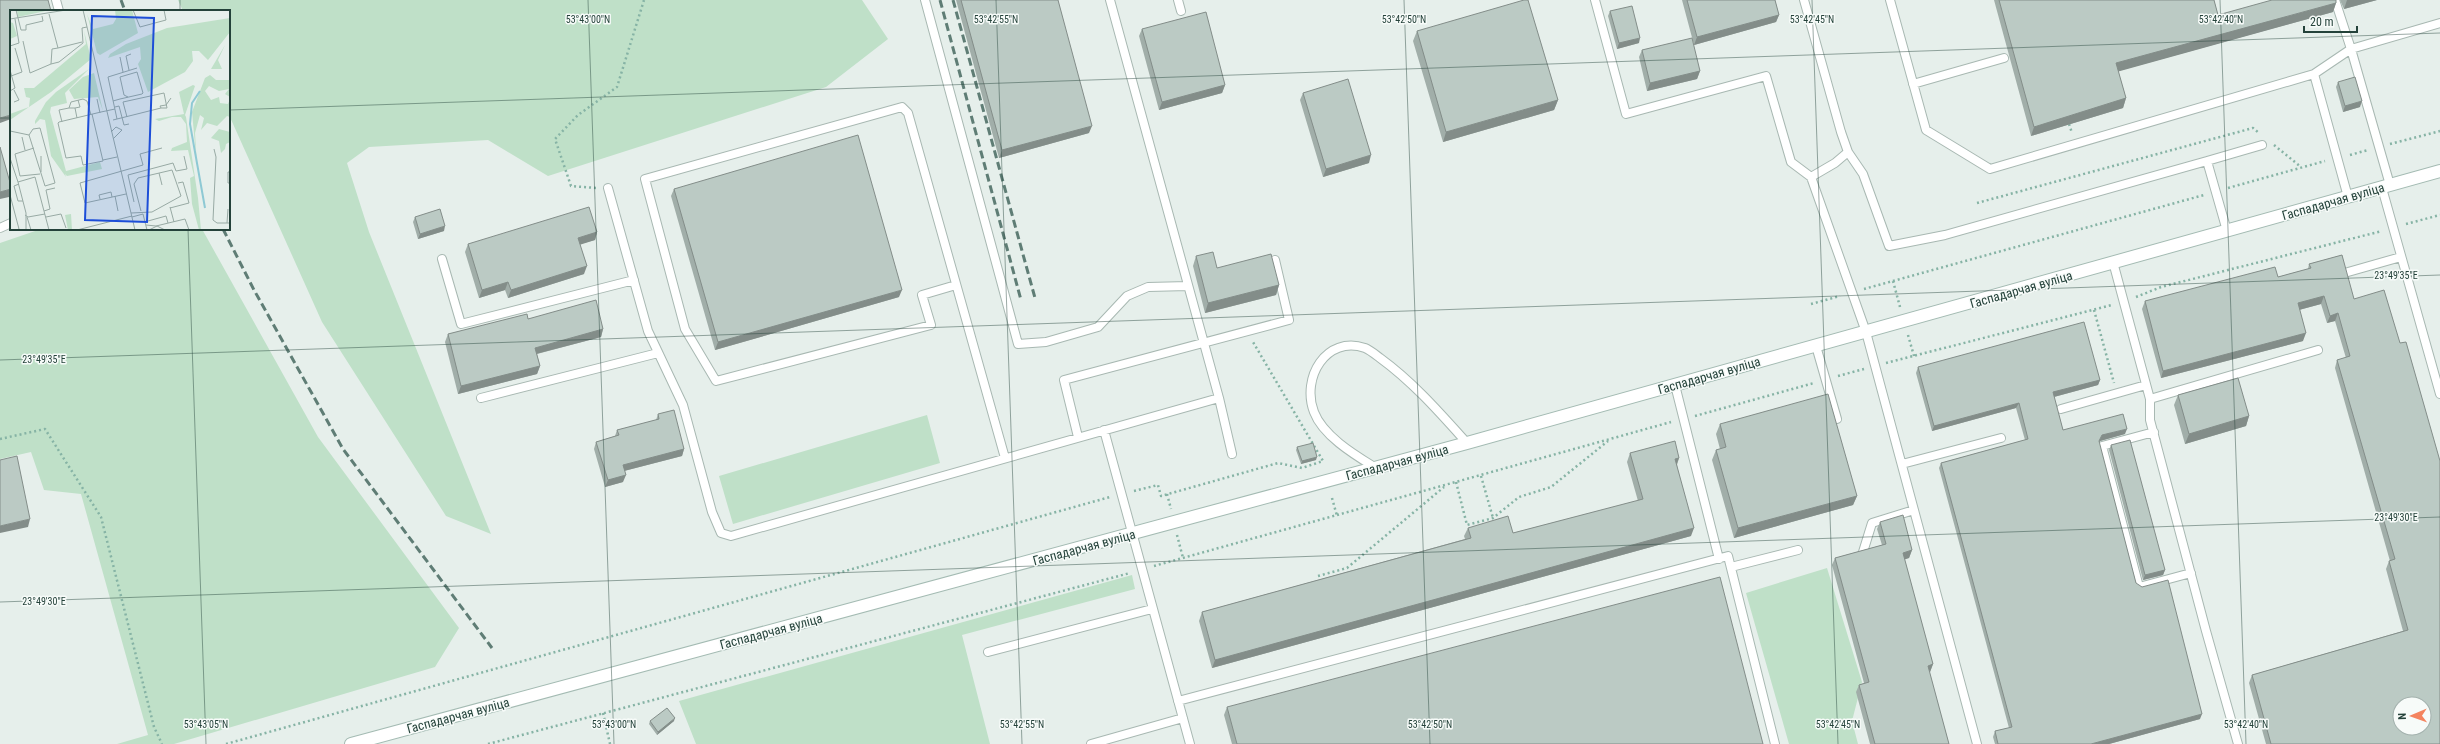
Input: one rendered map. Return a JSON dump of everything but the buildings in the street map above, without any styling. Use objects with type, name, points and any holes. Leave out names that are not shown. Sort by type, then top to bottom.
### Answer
[{"type":"street","name":"Гаспадарчая вуліца","points":[[351,744],[1376,468],[1904,322],[2440,171]]},
{"type":"lane","points":[[56,0],[59,10]]},
{"type":"lane","points":[[924,0],[1018,344],[1046,342],[1098,327],[1127,296],[1148,287],[1188,286]]},
{"type":"lane","points":[[1110,0],[1219,398],[1232,454]]},
{"type":"lane","points":[[1178,0],[1181,11]]},
{"type":"lane","points":[[1595,0],[1626,114],[1766,76],[1791,162],[1811,177],[1866,332],[1977,744]]},
{"type":"lane","points":[[1804,0],[1848,152],[1864,174],[1889,246],[1946,235],[2207,161],[2264,142]]},
{"type":"lane","points":[[1890,0],[1926,130],[1990,169],[2314,74],[2351,49],[2440,23]]},
{"type":"lane","points":[[2335,0],[2351,49],[2379,147],[2393,228],[2440,394]]},
{"type":"lane","points":[[1913,84],[2004,58]]},
{"type":"lane","points":[[2314,74],[2348,197]]},
{"type":"lane","points":[[956,285],[922,295],[931,325],[716,381],[686,329],[645,179],[902,107],[908,113],[1005,458]]},
{"type":"lane","points":[[1811,177],[1835,163],[1848,152]]},
{"type":"lane","points":[[2207,161],[2227,231]]},
{"type":"lane","points":[[608,188],[648,331],[683,405],[712,512],[721,533],[731,536],[1219,398]]},
{"type":"lane","points":[[0,228],[10,223]]},
{"type":"lane","points":[[2348,272],[2401,257]]},
{"type":"lane","points":[[442,259],[461,324],[634,280]]},
{"type":"lane","points":[[1078,437],[1064,380],[1204,345],[1290,320],[1275,260]]},
{"type":"lane","points":[[2113,262],[2150,399],[2150,420],[2238,744]]},
{"type":"lane","points":[[1376,468],[1352,453],[1330,434],[1314,412],[1311,386],[1317,366],[1329,351],[1346,345],[1366,348],[1385,362],[1412,384],[1467,443]]},
{"type":"lane","points":[[1816,346],[1837,418]]},
{"type":"lane","points":[[2150,399],[2318,350]]},
{"type":"lane","points":[[481,398],[658,353]]},
{"type":"lane","points":[[1675,385],[1719,559]]},
{"type":"lane","points":[[2061,409],[2146,385]]},
{"type":"lane","points":[[1104,430],[1190,744]]},
{"type":"lane","points":[[2154,432],[2102,446],[2139,587],[2191,573]]},
{"type":"lane","points":[[1902,464],[2001,438]]},
{"type":"lane","points":[[1863,552],[1872,523],[1914,510]]},
{"type":"lane","points":[[1731,567],[1798,550]]},
{"type":"lane","points":[[1178,701],[1728,556],[1775,744]]},
{"type":"lane","points":[[988,652],[1152,609]]},
{"type":"lane","points":[[1091,744],[1183,718]]},
{"type":"path","points":[[608,188],[571,186],[556,139],[578,115],[617,87],[644,0]]},
{"type":"path","points":[[1977,203],[2253,128],[2264,142]]},
{"type":"path","points":[[1811,304],[2337,158],[2440,131]]},
{"type":"path","points":[[2271,143],[2302,168]]},
{"type":"path","points":[[2393,228],[2440,215]]},
{"type":"path","points":[[1893,281],[1914,356]]},
{"type":"path","points":[[2094,310],[2116,393]]},
{"type":"path","points":[[226,744],[1121,494],[1158,485],[1161,496],[1278,463],[1302,468],[1323,461],[1248,332]]},
{"type":"path","points":[[488,744],[1337,516],[1875,365]]},
{"type":"path","points":[[0,440],[45,429],[101,517],[154,727],[162,744]]},
{"type":"path","points":[[1456,482],[1467,525],[1493,518],[1519,497],[1551,487],[1610,440]]},
{"type":"path","points":[[1481,476],[1493,518]]},
{"type":"path","points":[[1318,576],[1347,568],[1446,485]]},
{"type":"path","points":[[1332,498],[1337,516]]},
{"type":"path","points":[[603,713],[610,744]]},
{"type":"green space","points":[[178,0],[862,0],[888,39],[826,87],[548,176],[488,140],[369,147],[347,163],[369,232],[491,534],[446,516],[322,322],[230,117],[230,10],[183,10]]},
{"type":"green space","points":[[38,230],[203,230],[318,437],[459,628],[435,667],[174,744],[117,744],[148,735],[81,494],[44,490],[31,452],[0,459],[0,243]]},
{"type":"green space","points":[[927,415],[940,463],[733,524],[719,476]]},
{"type":"green space","points":[[1827,568],[1862,682],[1852,721],[1858,744],[1789,744],[1746,593]]},
{"type":"green space","points":[[1132,575],[1135,589],[962,635],[990,744],[696,744],[679,701]]},
{"type":"railway","points":[[121,0],[125,10]]},
{"type":"railway","points":[[940,0],[1021,300]]},
{"type":"railway","points":[[953,0],[1035,298]]},
{"type":"railway","points":[[224,230],[254,290],[343,449],[492,648]]}]
